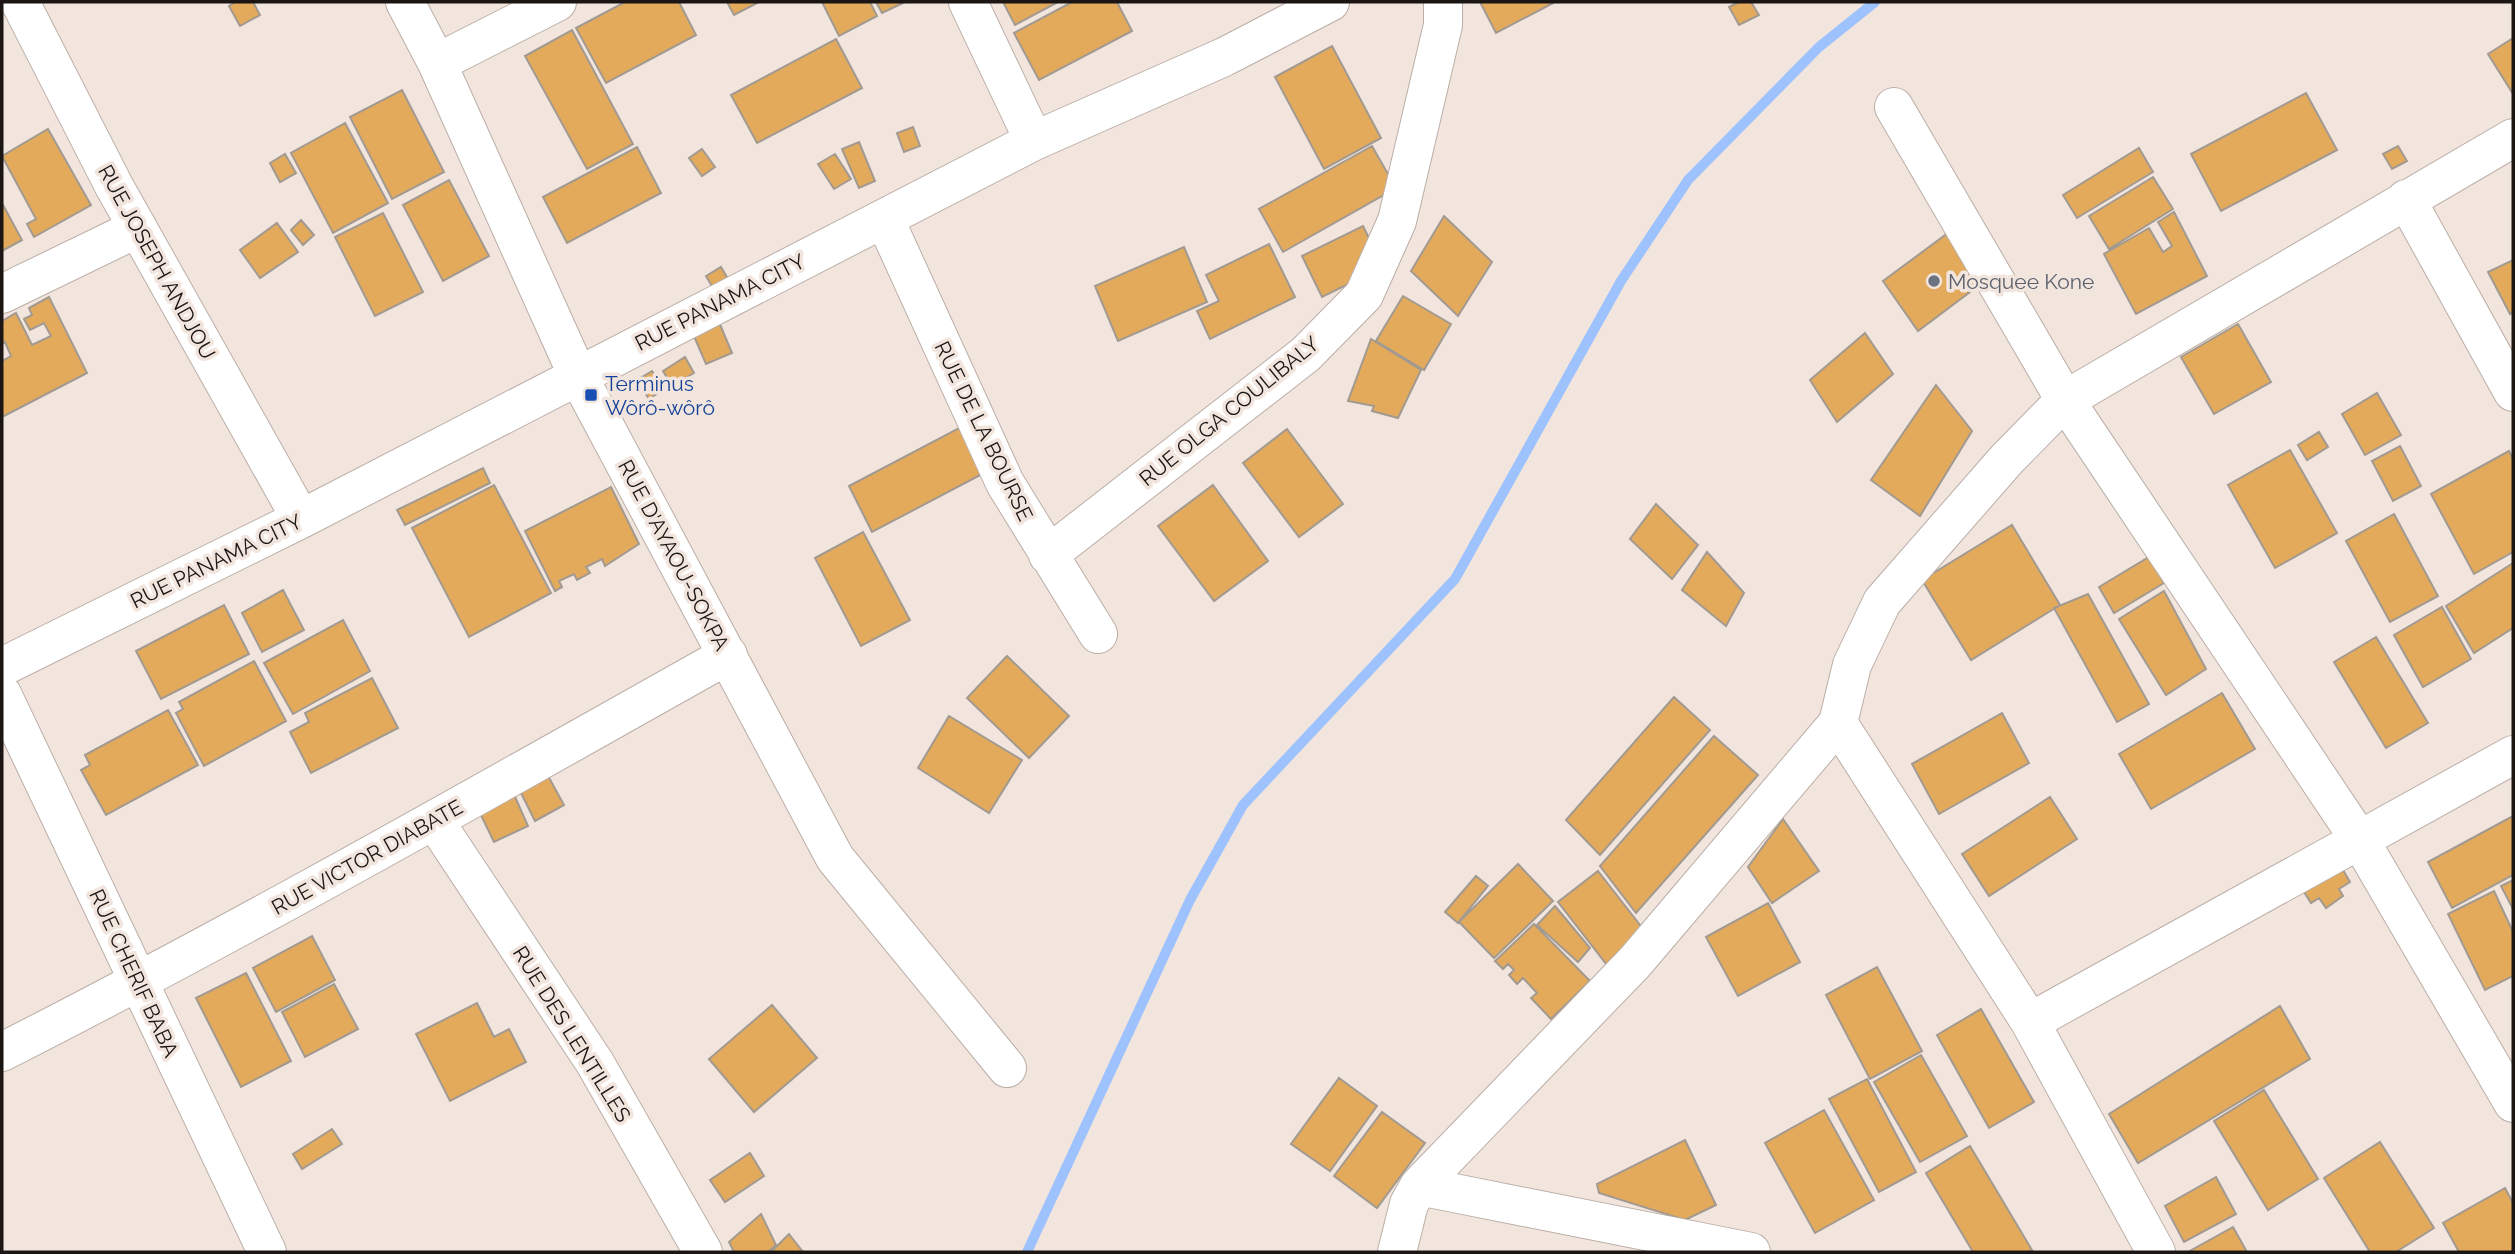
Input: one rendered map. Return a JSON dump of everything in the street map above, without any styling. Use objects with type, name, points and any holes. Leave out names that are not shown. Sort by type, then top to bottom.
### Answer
[{"type":"street","name":"RUE JOSEPH ANDJOU","points":[[20,2],[138,228],[301,519]]},
{"type":"street","name":"RUE D'AYAOU-SOKPA","points":[[405,2],[437,63],[577,374],[835,858],[1007,1068]]},
{"type":"street","points":[[437,63],[557,2]]},
{"type":"street","points":[[968,2],[1034,141]]},
{"type":"street","name":"RUE PANAMA CITY","points":[[2,667],[301,519],[577,374],[885,220],[1034,141],[1224,57],[1330,2]]},
{"type":"street","name":"RUE OLGA COULIBALY","points":[[1048,555],[1307,354],[1364,295],[1396,221],[1443,25],[1443,2]]},
{"type":"street","points":[[1894,107],[2065,400],[2361,842],[2513,1103]]},
{"type":"street","points":[[1397,1252],[1409,1204],[1419,1186],[1635,962],[1838,723],[1852,666],[1882,602],[2007,459],[2065,400],[2513,138]]},
{"type":"street","points":[[2406,199],[2513,392]]},
{"type":"street","name":"RUE DE LA BOURSE","points":[[885,220],[1005,483],[1098,634]]},
{"type":"street","points":[[2,294],[138,228]]},
{"type":"street","name":"RUE VICTOR DIABATE","points":[[2,1052],[139,983],[728,655]]},
{"type":"street","name":"RUE CHERIF BABA","points":[[2,694],[267,1252]]},
{"type":"street","points":[[1838,723],[2030,1022],[2156,1252]]},
{"type":"street","points":[[2030,1022],[2361,842],[2513,755]]},
{"type":"street","name":"RUE DES LENTILLES","points":[[434,820],[595,1063],[703,1252]]},
{"type":"street","points":[[1419,1186],[1751,1252]]},
{"type":"building","points":[[235,2],[253,2],[260,15],[240,26],[229,6]]},
{"type":"building","points":[[625,2],[679,2],[696,35],[606,83],[576,28]]},
{"type":"building","points":[[727,2],[759,2],[734,15]]},
{"type":"building","points":[[822,2],[870,2],[877,16],[839,36]]},
{"type":"building","points":[[876,2],[905,2],[882,13]]},
{"type":"building","points":[[1003,2],[1058,2],[1015,25]]},
{"type":"building","points":[[1072,2],[1117,2],[1132,31],[1039,80],[1014,33]]},
{"type":"building","points":[[1480,2],[1555,2],[1496,33]]},
{"type":"building","points":[[1739,2],[1751,2],[1759,15],[1739,25],[1729,7]]},
{"type":"building","points":[[572,30],[633,144],[587,169],[525,56]]},
{"type":"building","points":[[2513,38],[2513,94],[2488,54]]},
{"type":"building","points":[[836,39],[862,88],[757,143],[731,95]]},
{"type":"building","points":[[1332,46],[1381,138],[1324,169],[1275,77]]},
{"type":"building","points":[[402,90],[444,172],[392,199],[350,117]]},
{"type":"building","points":[[2306,93],[2337,150],[2221,211],[2191,154]]},
{"type":"building","points":[[345,123],[388,203],[333,233],[291,153]]},
{"type":"building","points":[[913,127],[920,146],[904,152],[897,133]]},
{"type":"building","points":[[48,129],[91,205],[34,237],[27,224],[36,219],[2,156]]},
{"type":"building","points":[[859,142],[875,181],[859,188],[842,149]]},
{"type":"building","points":[[1372,146],[1396,188],[1283,252],[1259,209]]},
{"type":"building","points":[[2398,146],[2407,161],[2392,169],[2383,154]]},
{"type":"building","points":[[637,147],[661,193],[567,243],[543,197]]},
{"type":"building","points":[[2139,148],[2153,172],[2077,218],[2063,195]]},
{"type":"building","points":[[702,149],[715,167],[702,176],[689,158]]},
{"type":"building","points":[[285,154],[296,173],[280,182],[270,163]]},
{"type":"building","points":[[835,154],[851,179],[834,189],[818,164]]},
{"type":"building","points":[[2153,177],[2173,209],[2109,249],[2089,216]]},
{"type":"building","points":[[449,180],[489,256],[443,281],[403,205]]},
{"type":"building","points":[[2,203],[22,240],[2,251]]},
{"type":"building","points":[[2174,212],[2207,276],[2136,314],[2104,254],[2149,228],[2163,252],[2172,246],[2158,222]]},
{"type":"building","points":[[383,213],[423,292],[375,316],[335,237]]},
{"type":"building","points":[[1444,216],[1492,262],[1458,316],[1411,271]]},
{"type":"building","points":[[301,220],[314,235],[303,245],[291,230]]},
{"type":"building","points":[[277,223],[298,252],[260,278],[240,250]]},
{"type":"building","points":[[1363,226],[1383,267],[1322,297],[1302,256]]},
{"type":"building","name":"Mosquee Kone","points":[[1952,230],[1986,280],[1918,331],[1883,281]]},
{"type":"building","points":[[1269,244],[1295,297],[1210,339],[1197,311],[1219,301],[1206,275]]},
{"type":"building","points":[[1184,247],[1207,302],[1118,341],[1095,286]]},
{"type":"building","points":[[2513,260],[2513,312],[2510,314],[2488,272]]},
{"type":"building","points":[[721,267],[731,284],[716,293],[706,276]]},
{"type":"building","points":[[1403,296],[1451,324],[1424,370],[1376,341]]},
{"type":"building","points":[[49,297],[87,373],[2,417],[2,361],[11,356],[5,342],[2,344],[2,321],[16,313],[32,345],[51,336],[44,323],[30,330],[24,319],[32,315],[29,308]]},
{"type":"building","points":[[719,322],[732,353],[706,364],[693,334]]},
{"type":"building","points":[[2238,324],[2271,382],[2214,414],[2181,357]]},
{"type":"building","points":[[1865,333],[1893,374],[1837,422],[1810,380]]},
{"type":"building","points":[[1371,339],[1421,370],[1398,418],[1372,411],[1374,406],[1348,401]]},
{"type":"building","points":[[685,357],[694,373],[672,386],[663,371]]},
{"type":"building","points":[[652,371],[664,389],[649,399],[637,380]]},
{"type":"building","points":[[1936,385],[1972,431],[1920,516],[1871,480]]},
{"type":"building","points":[[2377,393],[2401,435],[2365,455],[2342,414]]},
{"type":"building","points":[[961,427],[984,473],[872,532],[849,486]]},
{"type":"building","points":[[1287,429],[1343,504],[1299,537],[1243,463]]},
{"type":"building","points":[[2319,432],[2328,447],[2307,460],[2298,445]]},
{"type":"building","points":[[2400,446],[2421,486],[2393,501],[2372,461]]},
{"type":"building","points":[[2290,450],[2337,533],[2275,568],[2228,485]]},
{"type":"building","points":[[2509,451],[2513,459],[2513,552],[2474,574],[2431,494]]},
{"type":"building","points":[[483,468],[490,483],[405,525],[397,510]]},
{"type":"building","points":[[494,485],[551,593],[469,637],[412,528]]},
{"type":"building","points":[[1213,485],[1268,561],[1214,601],[1158,526]]},
{"type":"building","points":[[611,487],[639,544],[605,566],[602,559],[586,567],[590,573],[577,580],[574,574],[559,581],[562,587],[555,591],[525,531]]},
{"type":"building","points":[[1656,504],[1698,545],[1672,579],[1630,539]]},
{"type":"building","points":[[2394,514],[2438,596],[2390,622],[2346,541]]},
{"type":"building","points":[[2012,525],[2060,605],[1971,660],[1922,580]]},
{"type":"building","points":[[863,532],[910,620],[861,646],[815,558]]},
{"type":"building","points":[[1707,552],[1744,593],[1726,626],[1682,590]]},
{"type":"building","points":[[2149,557],[2164,583],[2114,613],[2099,587]]},
{"type":"building","points":[[2513,563],[2513,628],[2474,653],[2446,606]]},
{"type":"building","points":[[283,590],[304,630],[262,652],[242,613]]},
{"type":"building","points":[[2164,591],[2206,669],[2166,695],[2119,619]]},
{"type":"building","points":[[2088,594],[2149,704],[2117,722],[2054,608]]},
{"type":"building","points":[[224,605],[249,654],[161,699],[136,651]]},
{"type":"building","points":[[2442,607],[2471,659],[2423,687],[2394,635]]},
{"type":"building","points":[[343,620],[370,671],[293,714],[264,663]]},
{"type":"building","points":[[2376,637],[2428,723],[2386,748],[2334,662]]},
{"type":"building","points":[[1007,656],[1069,716],[1029,758],[967,698]]},
{"type":"building","points":[[254,661],[286,721],[204,766],[176,713],[183,709],[179,702]]},
{"type":"building","points":[[372,678],[398,728],[311,773],[290,732],[309,722],[305,713]]},
{"type":"building","points":[[2222,693],[2255,749],[2151,809],[2119,754]]},
{"type":"building","points":[[1674,697],[1710,730],[1600,855],[1566,820]]},
{"type":"building","points":[[168,710],[198,765],[106,815],[81,770],[90,765],[85,755]]},
{"type":"building","points":[[2002,713],[2029,763],[1939,814],[1912,764]]},
{"type":"building","points":[[949,716],[1022,760],[989,813],[918,768]]},
{"type":"building","points":[[1714,736],[1758,775],[1636,913],[1600,866]]},
{"type":"building","points":[[547,774],[564,805],[535,821],[519,789]]},
{"type":"building","points":[[512,790],[528,826],[494,842],[477,807]]},
{"type":"building","points":[[2050,797],[2077,839],[1989,896],[1962,854]]},
{"type":"building","points":[[2513,816],[2513,875],[2452,908],[2428,862]]},
{"type":"building","points":[[1783,819],[1819,871],[1772,903],[1748,867]]},
{"type":"building","points":[[1518,864],[1553,901],[1494,958],[1459,922]]},
{"type":"building","points":[[2340,865],[2350,882],[2339,889],[2343,896],[2326,908],[2319,898],[2311,903],[2301,887]]},
{"type":"building","points":[[1598,871],[1647,934],[1607,965],[1558,902]]},
{"type":"building","points":[[1476,876],[1488,886],[1458,923],[1445,912]]},
{"type":"building","points":[[2513,880],[2513,909],[2501,886]]},
{"type":"building","points":[[2494,891],[2513,932],[2513,976],[2485,990],[2448,914]]},
{"type":"building","points":[[1768,903],[1800,962],[1738,996],[1706,937]]},
{"type":"building","points":[[1555,906],[1590,948],[1578,962],[1537,925]]},
{"type":"building","points":[[1534,924],[1590,981],[1551,1019],[1531,998],[1537,993],[1523,978],[1517,984],[1509,975],[1514,970],[1508,964],[1503,969],[1495,961]]},
{"type":"building","points":[[312,936],[335,980],[276,1012],[253,968]]},
{"type":"building","points":[[1877,967],[1922,1051],[1870,1079],[1826,995]]},
{"type":"building","points":[[246,973],[291,1061],[241,1087],[196,998]]},
{"type":"building","points":[[334,984],[358,1029],[305,1057],[282,1012]]},
{"type":"building","points":[[477,1003],[494,1037],[509,1029],[526,1062],[450,1101],[416,1034]]},
{"type":"building","points":[[772,1005],[817,1058],[754,1112],[709,1059]]},
{"type":"building","points":[[2280,1006],[2310,1059],[2138,1163],[2109,1114]]},
{"type":"building","points":[[1981,1009],[2034,1102],[1989,1128],[1937,1035]]},
{"type":"building","points":[[1921,1055],[1967,1136],[1920,1162],[1874,1082]]},
{"type":"building","points":[[1339,1078],[1377,1106],[1330,1171],[1291,1144]]},
{"type":"building","points":[[1867,1079],[1916,1172],[1879,1192],[1829,1099]]},
{"type":"building","points":[[2264,1090],[2318,1179],[2268,1210],[2214,1121]]},
{"type":"building","points":[[1824,1110],[1874,1200],[1815,1233],[1765,1143]]},
{"type":"building","points":[[1382,1112],[1425,1143],[1377,1208],[1334,1176]]},
{"type":"building","points":[[332,1129],[342,1144],[302,1169],[293,1154]]},
{"type":"building","points":[[1685,1140],[1716,1205],[1685,1220],[1599,1193],[1597,1184]]},
{"type":"building","points":[[2380,1142],[2434,1228],[2396,1252],[2370,1252],[2324,1178]]},
{"type":"building","points":[[1970,1146],[2032,1250],[1973,1252],[1926,1173]]},
{"type":"building","points":[[750,1153],[764,1176],[725,1202],[710,1180]]},
{"type":"building","points":[[2216,1177],[2236,1214],[2184,1242],[2165,1206]]},
{"type":"building","points":[[2505,1188],[2513,1203],[2513,1252],[2459,1252],[2443,1223]]},
{"type":"building","points":[[761,1214],[776,1245],[768,1252],[734,1252],[729,1242]]},
{"type":"building","points":[[2233,1227],[2247,1252],[2188,1252]]},
{"type":"building","points":[[789,1234],[803,1252],[771,1252]]},
{"type":"waterway","points":[[1027,1252],[1190,900],[1243,805],[1455,579],[1621,281],[1688,180],[1819,47],[1875,2]]},
{"type":"place","name":"Mosquee Kone","points":[[1934,281]]},
{"type":"place","name":"Terminus Wôrô-wôrô","points":[[591,395]]}]
